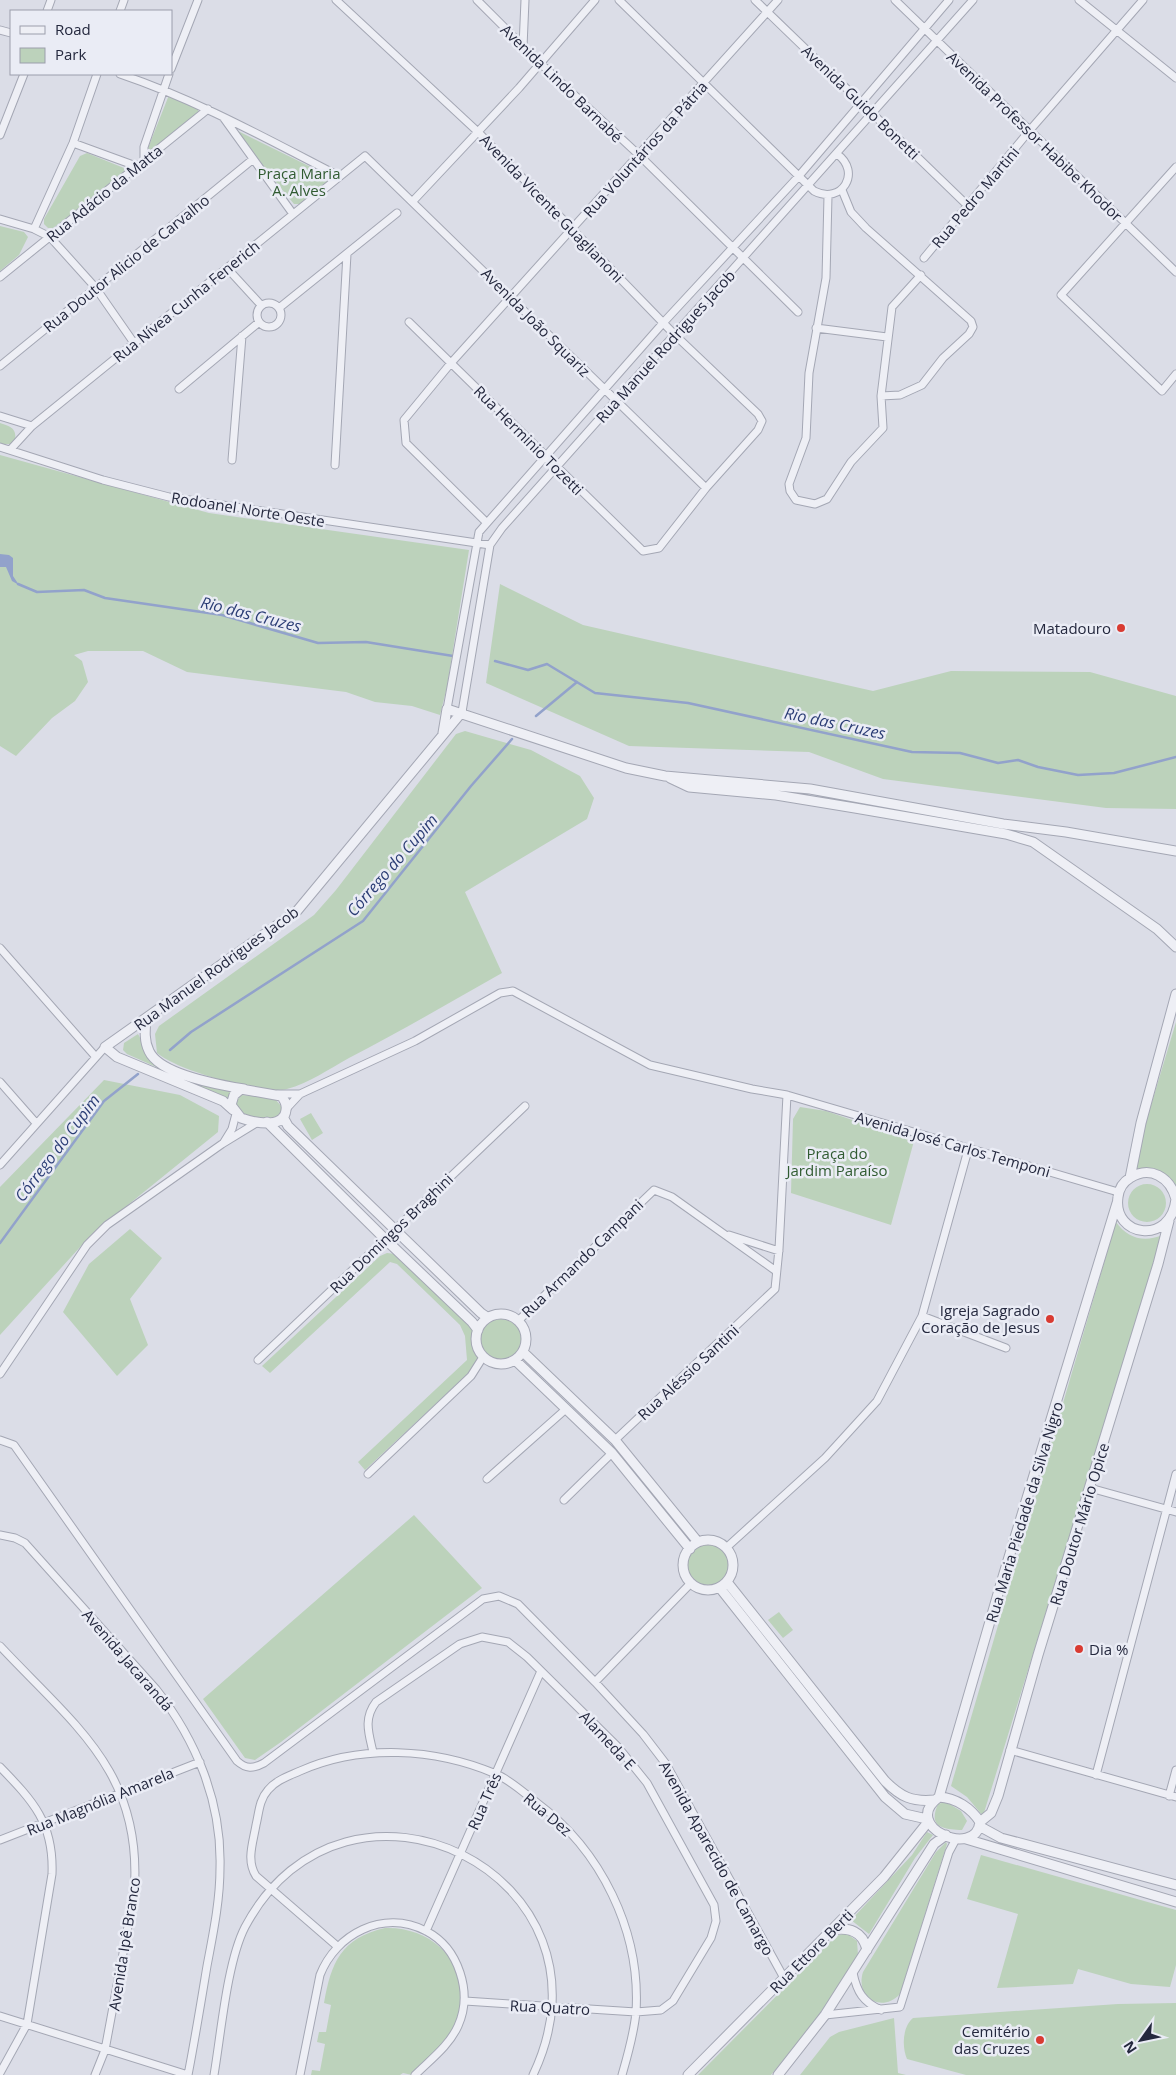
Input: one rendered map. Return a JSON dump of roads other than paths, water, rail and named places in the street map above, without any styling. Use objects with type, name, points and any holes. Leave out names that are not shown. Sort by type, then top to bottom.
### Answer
[{"type":"street","points":[[172,66],[198,0]]},
{"type":"street","name":"Avenida Vicente Guaglianoni","points":[[336,0],[478,132],[663,323],[758,414],[762,421],[758,430],[706,488]]},
{"type":"street","name":"Avenida Lindo Barnabé","points":[[477,0],[540,63],[639,155],[798,312]]},
{"type":"street","points":[[524,47],[525,0]]},
{"type":"street","points":[[413,201],[478,132],[595,0]]},
{"type":"street","points":[[619,0],[798,177],[820,195],[828,196],[842,190],[846,184],[848,169],[845,162],[837,154]]},
{"type":"street","name":"Avenida Guido Bonetti","points":[[755,0],[967,205]]},
{"type":"street","name":"Rua Voluntários da Pátria","points":[[486,522],[406,443],[404,420],[451,363],[574,230],[778,0]]},
{"type":"street","name":"Avenida Professor Habibe Khodor","points":[[895,0],[1176,272]]},
{"type":"street","name":"Rua Manuel Rodrigues Jacob","points":[[443,733],[479,532],[663,323],[734,248],[863,104],[949,0]]},
{"type":"street","name":"Rua Manuel Rodrigues Jacob","points":[[0,1165],[95,1056],[297,910],[357,840],[462,712],[490,545],[502,528],[674,334],[745,259],[807,185],[873,114],[972,0]]},
{"type":"street","points":[[1079,0],[1176,78]]},
{"type":"street","name":"Rua Pedro Martini","points":[[924,258],[1030,130],[1143,0]]},
{"type":"street","points":[[0,135],[24,75]]},
{"type":"street","points":[[34,229],[73,143],[97,75]]},
{"type":"street","points":[[123,75],[164,88],[339,176]]},
{"type":"street","points":[[144,159],[144,147],[170,75]]},
{"type":"street","name":"Rua Adácio da Matta","points":[[0,277],[208,109]]},
{"type":"street","points":[[221,115],[293,214]]},
{"type":"street","points":[[73,143],[136,166]]},
{"type":"street","name":"Rua Nívea Cunha Fenerich","points":[[10,450],[32,426],[365,156]]},
{"type":"street","name":"Avenida João Squariz","points":[[365,156],[512,297],[604,390],[706,488]]},
{"type":"street","name":"Rua Doutor Alicio de Carvalho","points":[[0,366],[252,160]]},
{"type":"street","points":[[1176,167],[1061,295],[1162,391],[1176,374]]},
{"type":"street","points":[[842,190],[851,212],[866,228],[884,246],[921,275],[971,321],[972,331],[943,358],[922,385],[900,395],[881,396]]},
{"type":"street","points":[[828,196],[826,278],[809,373],[806,438],[789,484],[790,491],[796,500],[815,504],[822,502],[832,494],[851,462],[882,428],[881,396],[892,307],[921,275]]},
{"type":"street","points":[[279,308],[397,213]]},
{"type":"street","points":[[0,219],[34,229],[50,237],[95,287],[134,343]]},
{"type":"street","points":[[335,465],[347,254]]},
{"type":"street","points":[[227,268],[261,304]]},
{"type":"street","points":[[271,302],[279,308],[281,317],[276,326],[267,328],[258,323],[256,313],[261,304],[271,302]]},
{"type":"street","name":"Rua Herminio Tozetti","points":[[409,322],[556,468],[643,551],[659,548],[706,488]]},
{"type":"street","points":[[179,389],[258,323]]},
{"type":"street","points":[[816,328],[887,338]]},
{"type":"street","points":[[232,460],[242,336]]},
{"type":"street","points":[[0,416],[32,426]]},
{"type":"street","name":"Rodoanel Norte Oeste","points":[[0,447],[103,480],[168,497],[490,545]]},
{"type":"street","points":[[447,709],[462,712],[626,768],[665,776],[810,789],[1003,824],[1066,832],[1176,851]]},
{"type":"street","points":[[665,776],[689,787],[776,795],[1006,834],[1034,842],[1157,928],[1176,947]]},
{"type":"street","points":[[0,948],[95,1056]]},
{"type":"street","name":"Avenida José Carlos Temponi","points":[[300,1094],[415,1041],[500,993],[513,991],[650,1065],[752,1089],[787,1095],[968,1150],[1118,1192]]},
{"type":"street","points":[[1130,1178],[1143,1115],[1176,994]]},
{"type":"street","points":[[146,1020],[145,1030],[148,1050],[161,1064],[205,1082],[244,1089],[300,1094]]},
{"type":"street","points":[[105,1047],[116,1057],[223,1101],[246,1120],[277,1122],[300,1094]]},
{"type":"street","points":[[0,1082],[36,1124]]},
{"type":"street","points":[[222,1144],[232,1129],[235,1112],[231,1105],[234,1096],[244,1089]]},
{"type":"street","points":[[276,1093],[284,1099],[288,1126],[481,1313],[487,1317],[492,1316],[511,1316],[518,1321],[526,1336],[523,1352],[515,1360],[498,1364],[483,1357],[476,1339],[478,1330],[483,1322],[492,1316]]},
{"type":"street","name":"Rua Aléssio Santini","points":[[615,1440],[775,1289],[779,1251],[787,1095]]},
{"type":"street","name":"Rua Domingos Braghini","points":[[258,1360],[525,1106]]},
{"type":"street","points":[[0,1374],[87,1245],[107,1225],[222,1144],[263,1122]]},
{"type":"street","points":[[263,1122],[472,1322],[478,1330]]},
{"type":"street","points":[[726,1548],[825,1458],[877,1401],[922,1316],[968,1150]]},
{"type":"street","points":[[1143,1172],[1155,1173],[1166,1179],[1173,1189],[1176,1199],[1175,1211],[1169,1221],[1160,1228],[1150,1231],[1138,1230],[1120,1216],[1117,1203],[1118,1192],[1123,1183],[1130,1178],[1143,1172]]},
{"type":"street","name":"Rua Armando Campani","points":[[518,1321],[654,1190],[672,1197],[776,1271]]},
{"type":"street","name":"Rua Maria Piedade da Silva Nigro","points":[[937,1798],[1108,1227],[1117,1203]]},
{"type":"street","name":"Rua Doutor Mário Opice","points":[[979,1824],[991,1813],[1158,1264],[1169,1221]]},
{"type":"street","name":"Rua Armando Campani","points":[[722,1232],[754,1245],[779,1251]]},
{"type":"street","points":[[922,1316],[1006,1348]]},
{"type":"street","points":[[523,1352],[615,1440],[698,1542]]},
{"type":"street","points":[[368,1474],[472,1376],[483,1357]]},
{"type":"street","points":[[515,1360],[612,1453],[690,1548]]},
{"type":"street","points":[[487,1478],[566,1409]]},
{"type":"street","name":"Avenida Aparecido de Camargo","points":[[0,1440],[14,1445],[237,1761],[244,1767],[256,1768],[264,1763],[483,1599],[499,1596],[518,1604],[595,1682],[643,1734],[666,1764],[784,1978]]},
{"type":"street","points":[[564,1500],[612,1453]]},
{"type":"street","points":[[1096,1775],[1176,1474]]},
{"type":"street","points":[[1090,1488],[1176,1512]]},
{"type":"street","name":"Avenida Jacarandá","points":[[0,1535],[9,1536],[24,1543],[156,1689],[174,1711],[200,1762],[215,1814],[220,1867],[218,1902],[188,2075]]},
{"type":"street","points":[[708,1540],[718,1542],[726,1548],[732,1555],[734,1564],[732,1574],[727,1582],[720,1588],[710,1590],[700,1589],[691,1583],[686,1576],[683,1566],[690,1548],[698,1542],[708,1540]]},
{"type":"street","points":[[727,1582],[897,1794],[915,1801],[937,1798],[951,1799],[961,1804],[979,1824],[1002,1838],[1176,1885]]},
{"type":"street","points":[[595,1682],[691,1583]]},
{"type":"street","points":[[720,1588],[885,1797],[905,1814],[928,1821],[933,1828],[956,1839],[966,1839],[1176,1902]]},
{"type":"street","name":"Alameda E","points":[[373,1752],[367,1721],[371,1709],[376,1702],[460,1644],[482,1636],[508,1642],[541,1671],[618,1747],[647,1783],[714,1904],[716,1921],[711,1938],[673,2001],[661,2010],[636,2012]]},
{"type":"street","name":"Avenida Ipê Branco","points":[[0,1646],[93,1745],[109,1767],[122,1793],[130,1817],[136,1868],[134,1894],[105,2050],[95,2075]]},
{"type":"street","name":"Rua Três","points":[[426,1931],[541,1671]]},
{"type":"street","points":[[1010,1750],[1172,1797],[1176,1770]]},
{"type":"street","name":"Rua Dez","points":[[272,1890],[252,1870],[250,1855],[261,1802],[266,1791],[280,1780],[310,1767],[373,1752],[404,1752],[431,1756],[496,1774],[556,1817],[575,1836],[597,1867],[612,1893],[628,1938],[634,1975],[636,2012],[630,2047],[622,2075]]},
{"type":"street","name":"Rua Magnólia Amarela","points":[[0,1840],[200,1762]]},
{"type":"street","points":[[0,1767],[32,1801],[45,1824],[52,1857],[52,1874],[26,2024],[0,2073]]},
{"type":"street","points":[[928,1821],[930,1807],[937,1798]]},
{"type":"street","name":"Rua Ettore Berti","points":[[688,2075],[900,1859],[928,1821]]},
{"type":"street","points":[[966,1839],[975,1834],[979,1824]]},
{"type":"street","points":[[778,2075],[825,2015],[934,1844],[946,1835]]},
{"type":"street","points":[[214,2075],[236,1950],[245,1928],[272,1890],[291,1872],[312,1857],[336,1846],[360,1839],[386,1836],[412,1838],[437,1843],[462,1852],[501,1879],[531,1916],[548,1960],[553,2008],[543,2053],[533,2075]]},
{"type":"street","points":[[825,2015],[900,2007],[949,1852],[956,1839]]},
{"type":"street","points":[[272,1890],[337,1946]]},
{"type":"street","points":[[300,2075],[320,1975],[325,1964],[337,1946],[347,1937],[371,1926],[400,1924],[426,1931],[452,1956],[464,1987],[465,2001],[462,2016],[450,2039],[415,2075]]},
{"type":"street","points":[[832,1930],[846,1928],[858,1932],[865,1942],[867,1950]]},
{"type":"street","points":[[852,1973],[861,1997],[868,2004],[881,2010]]},
{"type":"street","name":"Rua Quatro","points":[[465,2001],[636,2012]]},
{"type":"street","points":[[0,2016],[188,2075]]},
{"type":"water","points":[[0,554],[9,555],[13,558],[13,576],[19,585],[12,581],[6,567],[0,567]]},
{"type":"waterway","name":"Rio das Cruzes","points":[[18,584],[37,592],[84,590],[105,598],[222,615],[318,643],[366,642],[453,656]]},
{"type":"waterway","name":"Rio das Cruzes","points":[[495,661],[528,670],[547,664],[595,693],[688,703],[912,752],[960,753],[998,763],[1018,760],[1038,767],[1078,775],[1114,773],[1176,757]]},
{"type":"waterway","points":[[536,716],[577,682]]},
{"type":"waterway","name":"Córrego do Cupim","points":[[170,1050],[191,1032],[363,921],[471,786],[512,739]]},
{"type":"waterway","name":"Córrego do Cupim","points":[[0,1243],[104,1101],[138,1074]]},
{"type":"place","name":"Matadouro","points":[[1121,628]]},
{"type":"place","name":"Igreja Sagrado Coração de Jesus","points":[[1050,1319]]},
{"type":"place","name":"Dia %","points":[[1079,1649]]},
{"type":"place","name":"Cemitério das Cruzes","points":[[1040,2040]]},
{"type":"park label","name":"Praça Maria A. Alves","points":[[299,182]]},
{"type":"park label","name":"Praça do Jardim Paraíso","points":[[837,1162]]}]
